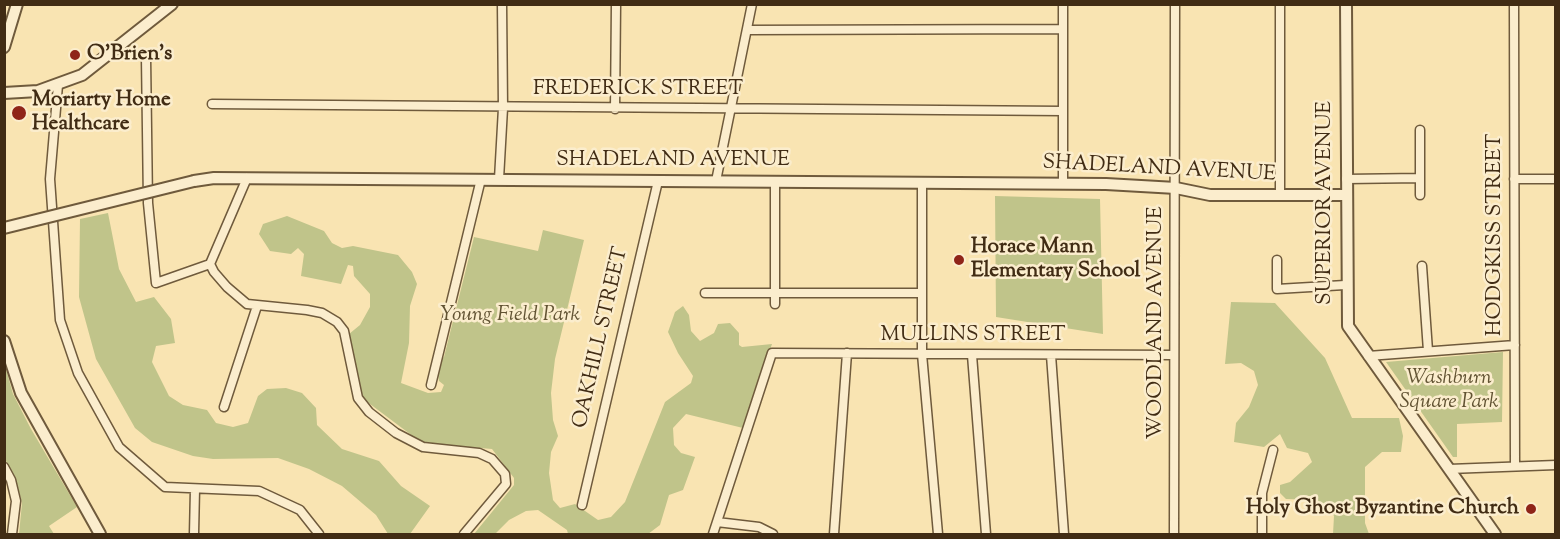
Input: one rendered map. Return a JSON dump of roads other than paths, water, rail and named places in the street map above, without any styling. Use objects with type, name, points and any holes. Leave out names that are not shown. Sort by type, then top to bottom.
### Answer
[{"type":"street","points":[[4,47],[17,4]]},
{"type":"street","points":[[4,93],[38,92],[82,75],[172,4]]},
{"type":"street","points":[[499,179],[503,108],[502,4]]},
{"type":"street","points":[[615,109],[616,4]]},
{"type":"street","points":[[716,181],[752,4]]},
{"type":"street","points":[[1062,4],[1063,184]]},
{"type":"street","name":"WOODLAND AVENUE","points":[[1174,534],[1175,4]]},
{"type":"street","points":[[1280,4],[1280,195]]},
{"type":"street","name":"SUPERIOR AVENUE","points":[[1346,4],[1345,285],[1348,326],[1495,534]]},
{"type":"street","name":"HODGKISS STREET","points":[[1514,4],[1515,466]]},
{"type":"street","points":[[747,30],[1063,29]]},
{"type":"street","points":[[146,57],[148,203],[156,283],[210,264],[247,178]]},
{"type":"street","points":[[58,86],[50,179],[60,320],[74,364],[121,450],[160,484],[170,488],[259,491],[300,510],[319,534]]},
{"type":"street","name":"FREDERICK STREET","points":[[212,104],[1063,111]]},
{"type":"street","points":[[1420,130],[1420,195]]},
{"type":"street","name":"SHADELAND AVENUE","points":[[4,228],[214,178],[1063,184],[1176,188],[1210,195],[1346,195]]},
{"type":"street","points":[[1346,179],[1420,178]]},
{"type":"street","points":[[431,384],[481,179]]},
{"type":"street","points":[[1514,179],[1556,179]]},
{"type":"street","name":"OAKHILL STREET","points":[[582,505],[658,181]]},
{"type":"street","points":[[775,181],[775,304]]},
{"type":"street","points":[[922,183],[922,354],[938,534]]},
{"type":"street","points":[[1277,260],[1277,289],[1345,285]]},
{"type":"street","points":[[210,264],[219,279],[247,304],[307,310],[330,317],[344,331],[354,389],[369,412],[417,445],[448,451],[479,453],[492,459],[505,474],[506,484],[464,534]]},
{"type":"street","points":[[1422,266],[1428,351]]},
{"type":"street","points":[[705,293],[922,293]]},
{"type":"street","points":[[224,407],[257,306]]},
{"type":"street","points":[[4,341],[21,393],[100,534]]},
{"type":"street","points":[[1368,356],[1515,345]]},
{"type":"street","name":"MULLINS STREET","points":[[717,522],[772,353],[1174,355]]},
{"type":"street","points":[[834,534],[847,353]]},
{"type":"street","points":[[972,355],[986,534]]},
{"type":"street","points":[[1051,355],[1064,534]]},
{"type":"street","points":[[1262,534],[1262,493],[1273,450]]},
{"type":"street","points":[[1449,469],[1556,465]]},
{"type":"street","points":[[4,466],[11,480],[16,501],[12,534]]},
{"type":"street","points":[[194,534],[195,489]]},
{"type":"street","points":[[713,534],[717,522],[759,527],[773,534]]},
{"type":"place","name":"O'Brien's","points":[[75,55]]},
{"type":"place","name":"Moriarty Home Healthcare","points":[[19,113]]},
{"type":"place","name":"Horace Mann Elementary School","points":[[959,260]]},
{"type":"place","name":"Holy Ghost Byzantine Church","points":[[1531,509]]},
{"type":"park label","name":"Young Field Park","points":[[510,316]]},
{"type":"park label","name":"Washburn Square Park","points":[[1449,391]]}]
